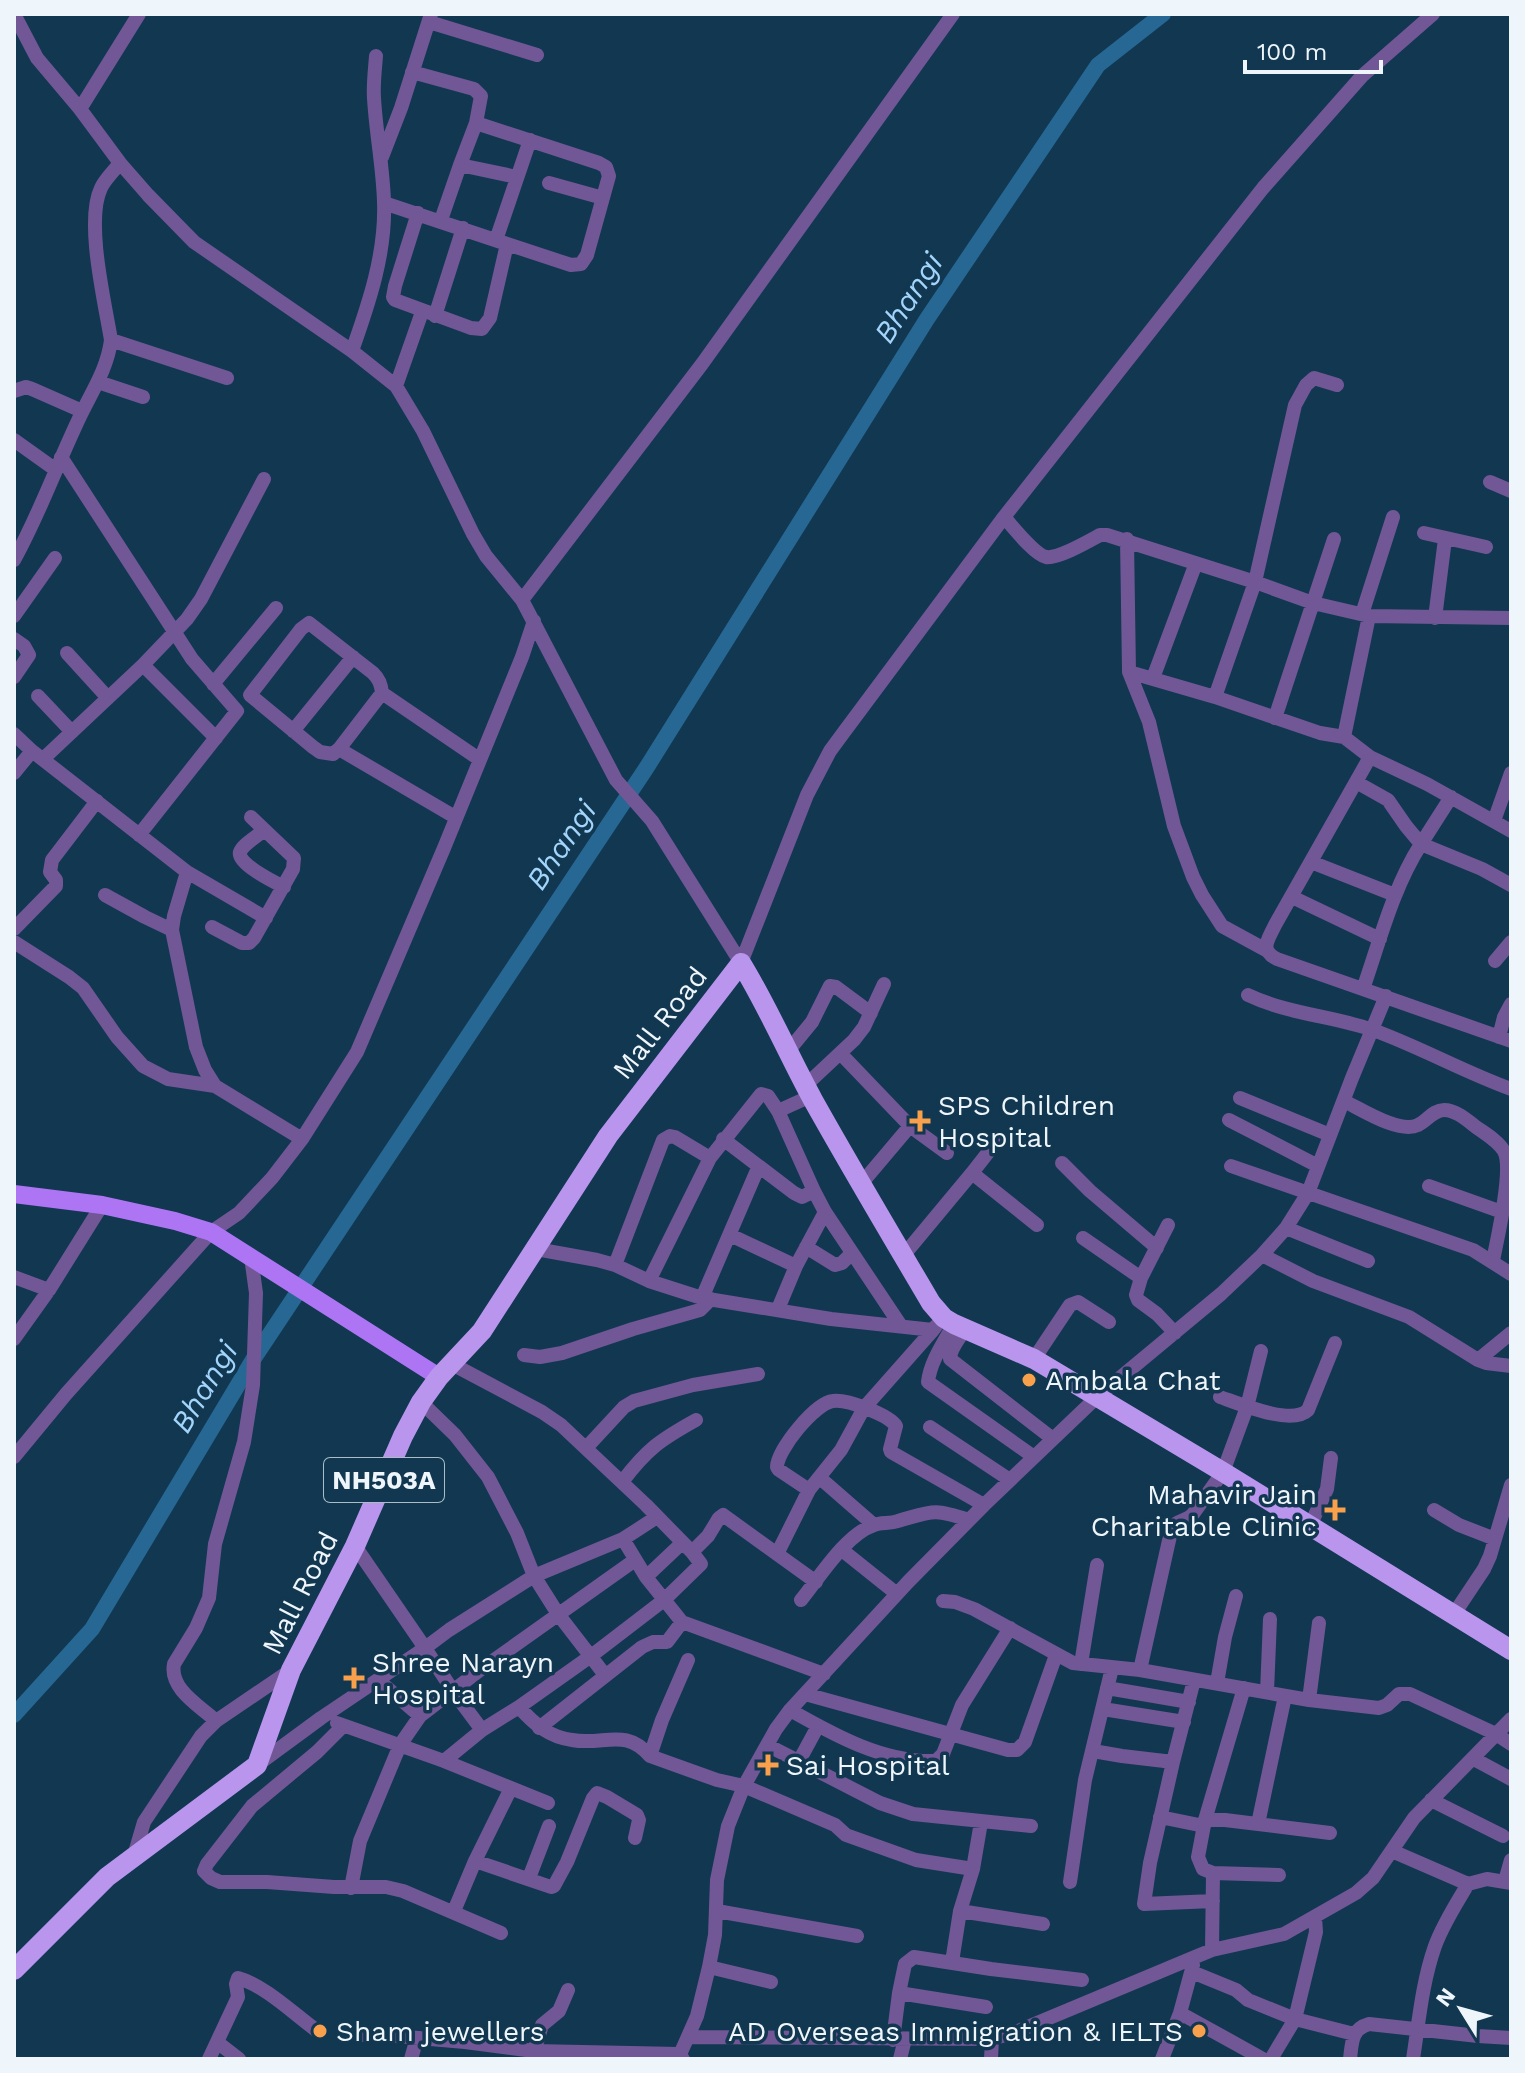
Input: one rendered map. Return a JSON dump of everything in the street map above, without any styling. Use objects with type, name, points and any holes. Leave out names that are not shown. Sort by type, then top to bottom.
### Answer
[{"type":"highway","name":"Mall Road","points":[[257,1765],[291,1670],[355,1546],[421,1402],[482,1331],[608,1136],[741,963],[861,1184],[931,1303],[949,1325]]},
{"type":"highway","points":[[949,1325],[1034,1359],[1511,1650]]},
{"type":"highway","points":[[14,1970],[90,1892],[257,1765]]},
{"type":"main road","points":[[14,1194],[102,1205],[211,1232],[408,1357],[446,1370]]},
{"type":"street","points":[[14,14],[37,58],[120,163],[194,242],[352,351],[396,386],[423,431],[473,534],[534,621],[599,749],[624,790],[652,821],[678,860],[741,963]]},
{"type":"street","points":[[80,109],[139,14]]},
{"type":"street","points":[[522,600],[702,364],[953,14]]},
{"type":"street","points":[[741,963],[807,795],[830,751],[1004,517],[1263,188],[1362,76],[1433,14]]},
{"type":"street","points":[[381,161],[430,18],[537,55]]},
{"type":"street","points":[[352,351],[373,288],[381,252],[384,203],[374,101],[376,56]]},
{"type":"street","points":[[412,72],[474,89],[481,96],[476,123],[441,220]]},
{"type":"street","points":[[384,203],[571,265],[581,264],[587,255],[609,176],[606,167],[476,123]]},
{"type":"street","points":[[418,213],[393,297],[397,302],[429,314],[482,329],[490,318],[501,242],[530,140]]},
{"type":"street","points":[[14,560],[109,353],[111,340],[95,222],[101,188],[120,163]]},
{"type":"street","points":[[460,165],[517,177]]},
{"type":"street","points":[[549,183],[603,198]]},
{"type":"street","points":[[396,386],[463,228]]},
{"type":"street","points":[[111,340],[227,378]]},
{"type":"street","points":[[1215,697],[1255,582],[1295,405],[1303,389],[1314,378],[1337,385]]},
{"type":"street","points":[[98,382],[143,397]]},
{"type":"street","points":[[14,391],[26,387],[82,411]]},
{"type":"street","points":[[14,440],[59,464],[175,632],[237,711]]},
{"type":"street","points":[[14,773],[72,732],[143,665],[194,610],[264,479]]},
{"type":"street","points":[[1490,482],[1511,491]]},
{"type":"street","points":[[1004,517],[1046,557],[1054,557],[1100,535],[1107,535],[1127,539],[1313,603],[1365,615],[1511,618]]},
{"type":"street","points":[[1344,737],[1365,615],[1393,517]]},
{"type":"street","points":[[1424,533],[1486,547]]},
{"type":"street","points":[[1127,539],[1129,672],[1149,722],[1174,826],[1193,877],[1222,926],[1277,959],[1505,1039],[1504,1017],[1511,1004]]},
{"type":"street","points":[[1275,718],[1334,539]]},
{"type":"street","points":[[1435,618],[1445,539]]},
{"type":"street","points":[[14,616],[55,558]]},
{"type":"street","points":[[1153,678],[1196,563]]},
{"type":"street","points":[[213,684],[276,608]]},
{"type":"street","points":[[14,1457],[211,1232],[239,1213],[272,1178],[302,1139],[357,1052],[522,657],[534,621]]},
{"type":"street","points":[[139,835],[301,629],[309,623],[379,679],[382,693],[479,759]]},
{"type":"street","points":[[14,639],[24,646],[29,655],[14,677]]},
{"type":"street","points":[[67,653],[108,698]]},
{"type":"street","points":[[293,731],[353,657]]},
{"type":"street","points":[[143,665],[216,738]]},
{"type":"street","points":[[1129,672],[1320,733],[1344,737],[1370,757],[1511,831]]},
{"type":"street","points":[[250,695],[320,752],[328,754],[339,749],[382,693]]},
{"type":"street","points":[[38,696],[72,732]]},
{"type":"street","points":[[14,734],[187,872],[266,918]]},
{"type":"street","points":[[339,749],[455,817]]},
{"type":"street","points":[[1266,950],[1275,925],[1370,757]]},
{"type":"street","points":[[1494,821],[1511,773]]},
{"type":"street","points":[[1356,782],[1388,800],[1421,844],[1482,869],[1511,885]]},
{"type":"street","points":[[1363,989],[1395,895],[1421,844],[1451,797]]},
{"type":"street","points":[[14,929],[56,886],[50,872],[52,860],[97,801]]},
{"type":"street","points":[[212,927],[242,943],[249,943],[293,869],[294,858],[251,817]]},
{"type":"street","points":[[264,830],[243,849],[240,859],[284,887]]},
{"type":"street","points":[[1311,862],[1395,895]]},
{"type":"street","points":[[187,872],[172,930],[199,1059],[215,1086]]},
{"type":"street","points":[[105,895],[172,930]]},
{"type":"street","points":[[1292,897],[1380,939]]},
{"type":"street","points":[[14,942],[83,988],[117,1037],[143,1066],[168,1079],[215,1086],[302,1139]]},
{"type":"street","points":[[1495,961],[1511,942]]},
{"type":"street","points":[[778,1111],[808,1091],[854,1040],[884,984]]},
{"type":"street","points":[[789,1050],[812,1022],[830,986],[836,987],[871,1013]]},
{"type":"street","points":[[1248,995],[1273,1006],[1372,1030],[1511,1089]]},
{"type":"street","points":[[356,2035],[465,2042],[533,2055],[680,2057],[697,2016],[709,1967],[715,1935],[719,1865],[728,1826],[744,1786],[790,1710],[984,1505],[1097,1397],[1221,1294],[1286,1228],[1308,1193],[1386,996]]},
{"type":"street","points":[[841,1054],[910,1126],[947,1153]]},
{"type":"street","points":[[649,1281],[710,1158],[761,1094],[768,1096],[778,1111],[825,1212],[901,1326]]},
{"type":"street","points":[[1240,1098],[1330,1135]]},
{"type":"street","points":[[1344,1101],[1402,1127],[1421,1124],[1442,1110],[1452,1111],[1488,1135],[1504,1150],[1509,1182],[1493,1261]]},
{"type":"street","points":[[1229,1120],[1318,1166]]},
{"type":"street","points":[[861,1184],[910,1126]]},
{"type":"street","points":[[615,1265],[663,1140],[675,1137],[710,1158]]},
{"type":"street","points":[[723,1139],[799,1196],[814,1191]]},
{"type":"street","points":[[903,1256],[997,1141]]},
{"type":"street","points":[[1062,1163],[1157,1248]]},
{"type":"street","points":[[1231,1166],[1459,1245],[1493,1261],[1511,1274]]},
{"type":"street","points":[[524,1355],[550,1356],[700,1310],[758,1168]]},
{"type":"street","points":[[972,1173],[1037,1225]]},
{"type":"street","points":[[1429,1186],[1502,1212]]},
{"type":"street","points":[[14,1339],[102,1205]]},
{"type":"street","points":[[778,1309],[796,1266],[825,1212]]},
{"type":"street","points":[[1168,1225],[1141,1278],[1136,1298],[1175,1333]]},
{"type":"street","points":[[1286,1228],[1368,1261]]},
{"type":"street","points":[[730,1235],[796,1266]]},
{"type":"street","points":[[1083,1238],[1141,1278]]},
{"type":"street","points":[[806,1247],[835,1265],[842,1263],[852,1253]]},
{"type":"street","points":[[536,1249],[615,1265],[649,1281],[707,1298],[831,1319],[901,1326],[949,1325]]},
{"type":"street","points":[[1262,1255],[1313,1281],[1409,1317],[1478,1360],[1511,1366]]},
{"type":"street","points":[[216,1721],[177,1684],[173,1671],[209,1598],[215,1544],[244,1442],[253,1385],[256,1293],[251,1257]]},
{"type":"street","points":[[14,1277],[49,1290]]},
{"type":"street","points":[[1034,1359],[1070,1305],[1078,1302],[1109,1322]]},
{"type":"street","points":[[777,1554],[809,1490],[841,1450],[864,1408],[949,1325]]},
{"type":"street","points":[[949,1325],[950,1359],[1053,1439]]},
{"type":"street","points":[[949,1325],[928,1382],[1034,1457]]},
{"type":"street","points":[[1478,1360],[1511,1333]]},
{"type":"street","points":[[1220,1397],[1247,1407],[1292,1416],[1304,1414],[1335,1343]]},
{"type":"street","points":[[1140,1670],[1172,1527],[1190,1517],[1223,1472],[1247,1407],[1261,1351]]},
{"type":"street","points":[[444,1761],[482,1730],[591,1656],[664,1600],[701,1562],[622,1482],[551,1418],[446,1370]]},
{"type":"street","points":[[586,1448],[624,1407],[634,1401],[693,1385],[758,1374]]},
{"type":"street","points":[[809,1490],[779,1470],[776,1463],[780,1453],[815,1411],[837,1401],[891,1419],[896,1430],[891,1452],[984,1505]]},
{"type":"street","points":[[421,1402],[455,1435],[488,1477],[517,1533],[534,1576],[558,1614],[605,1675]]},
{"type":"street","points":[[622,1482],[649,1449],[696,1420]]},
{"type":"street","points":[[930,1427],[1010,1480]]},
{"type":"street","points":[[1310,1526],[1325,1496],[1331,1458]]},
{"type":"street","points":[[820,1478],[874,1525]]},
{"type":"street","points":[[1454,1614],[1484,1569],[1511,1485]]},
{"type":"street","points":[[1434,1510],[1459,1525],[1495,1539]]},
{"type":"street","points":[[801,1600],[842,1550],[862,1531],[874,1525],[934,1511],[969,1520]]},
{"type":"street","points":[[646,1577],[708,1536],[723,1515],[816,1582]]},
{"type":"street","points":[[257,1765],[449,1630],[534,1576],[623,1539],[657,1517]]},
{"type":"street","points":[[623,1539],[646,1577],[682,1622],[824,1674]]},
{"type":"street","points":[[355,1546],[482,1730]]},
{"type":"street","points":[[842,1550],[897,1594]]},
{"type":"street","points":[[351,1888],[357,1849],[400,1745],[420,1716],[635,1560]]},
{"type":"street","points":[[1081,1664],[1097,1565]]},
{"type":"street","points":[[1217,1683],[1236,1596]]},
{"type":"street","points":[[943,1601],[966,1605],[1065,1660],[1309,1700],[1379,1708],[1399,1694],[1410,1694],[1511,1744]]},
{"type":"street","points":[[1267,1692],[1270,1619]]},
{"type":"street","points":[[539,1728],[647,1644],[667,1642],[682,1622]]},
{"type":"street","points":[[1309,1700],[1319,1623]]},
{"type":"street","points":[[790,1710],[818,1726],[884,1754],[933,1761],[943,1754],[962,1705],[1010,1628]]},
{"type":"street","points":[[805,1694],[1008,1750],[1020,1748],[1026,1739],[1056,1655]]},
{"type":"street","points":[[650,1756],[688,1660]]},
{"type":"street","points":[[1070,1882],[1085,1780],[1112,1668]]},
{"type":"street","points":[[134,1856],[144,1822],[201,1736],[216,1721],[291,1670]]},
{"type":"street","points":[[378,1680],[420,1716]]},
{"type":"street","points":[[1194,1680],[1160,1817],[1144,1904],[1213,1901]]},
{"type":"street","points":[[1107,1688],[1189,1702]]},
{"type":"street","points":[[1244,1688],[1204,1823],[1199,1863],[1203,1869],[1213,1873],[1279,1875]]},
{"type":"street","points":[[1258,1824],[1285,1696]]},
{"type":"street","points":[[519,1707],[539,1728],[561,1738],[628,1740],[637,1743],[650,1756],[717,1780],[744,1786],[835,1825],[846,1835],[916,1860],[973,1869]]},
{"type":"street","points":[[1103,1709],[1184,1722]]},
{"type":"street","points":[[321,1718],[444,1761],[548,1803]]},
{"type":"street","points":[[688,2037],[992,2039],[1193,1964],[1212,1950],[1284,1934],[1367,1884],[1414,1818],[1511,1719]]},
{"type":"street","points":[[343,1726],[252,1806],[203,1869],[220,1882],[386,1887],[454,1911],[501,1933]]},
{"type":"street","points":[[799,1761],[818,1726]]},
{"type":"street","points":[[767,1745],[895,1809],[913,1814],[1031,1826]]},
{"type":"street","points":[[1093,1751],[1173,1762]]},
{"type":"street","points":[[1474,1759],[1511,1779]]},
{"type":"street","points":[[454,1911],[511,1788]]},
{"type":"street","points":[[475,1861],[551,1887],[556,1883],[597,1793],[637,1815],[639,1820],[635,1838]]},
{"type":"street","points":[[1431,1800],[1503,1836]]},
{"type":"street","points":[[1160,1817],[1330,1833]]},
{"type":"street","points":[[952,1962],[960,1911],[973,1869],[981,1822]]},
{"type":"street","points":[[529,1878],[549,1826]]},
{"type":"street","points":[[1392,1851],[1468,1884],[1487,1879],[1508,1882],[1511,1860]]},
{"type":"street","points":[[1212,1950],[1213,1873]]},
{"type":"street","points":[[1413,2059],[1419,2009],[1435,1946],[1468,1884]]},
{"type":"street","points":[[717,1911],[857,1936]]},
{"type":"street","points":[[960,1911],[1043,1924]]},
{"type":"street","points":[[1271,2059],[1295,2019],[1316,1932],[1315,1917]]},
{"type":"street","points":[[900,2059],[899,1993],[905,1964],[911,1958],[1082,1980]]},
{"type":"street","points":[[1193,1964],[1248,2000],[1295,2019],[1354,2034]]},
{"type":"street","points":[[1162,2059],[1180,2013],[1193,1964]]},
{"type":"street","points":[[709,1967],[771,1982]]},
{"type":"street","points":[[209,2059],[238,1997],[238,1978],[263,1991],[316,2030]]},
{"type":"street","points":[[533,2055],[542,2025],[559,2011],[568,1990]]},
{"type":"street","points":[[899,1993],[986,2007]]},
{"type":"street","points":[[1180,2013],[1263,2059]]},
{"type":"street","points":[[1350,2059],[1354,2034],[1361,2026],[1369,2024],[1511,2038]]},
{"type":"street","points":[[411,2059],[417,2038]]},
{"type":"street","points":[[991,2059],[992,2039]]},
{"type":"street","points":[[217,2042],[239,2059]]},
{"type":"waterway","name":"Bhangi","points":[[14,1715],[92,1629],[254,1358],[647,767],[927,319],[1098,65],[1163,14]]},
{"type":"place","name":"SPS Children Hospital","points":[[920,1121]]},
{"type":"place","name":"Ambala Chat","points":[[1029,1380]]},
{"type":"place","name":"Mahavir Jain Charitable Clinic","points":[[1335,1510]]},
{"type":"place","name":"Shree Narayn Hospital","points":[[354,1678]]},
{"type":"place","name":"Sai Hospital","points":[[768,1765]]},
{"type":"place","name":"Sham jewellers","points":[[320,2031]]},
{"type":"place","name":"AD Overseas Immigration & IELTS","points":[[1199,2031]]}]
